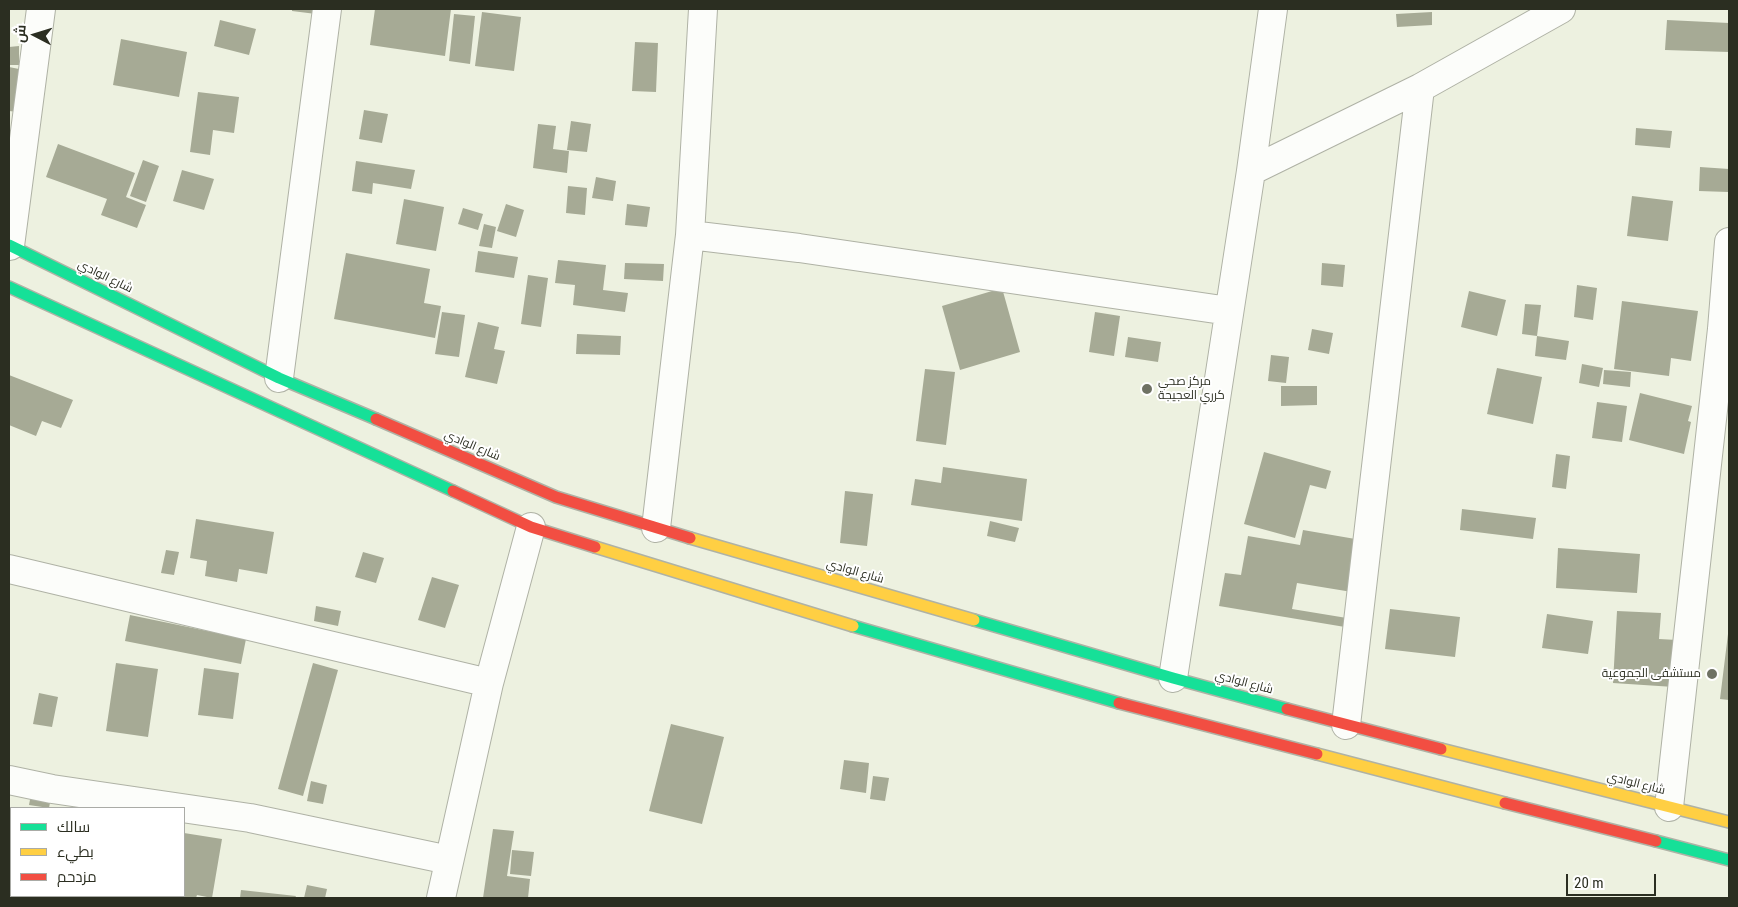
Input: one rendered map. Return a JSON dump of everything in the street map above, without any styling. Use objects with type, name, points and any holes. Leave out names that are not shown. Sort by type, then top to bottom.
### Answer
[{"type":"main road","name":"شارع الوادي","points":[[9,246],[280,378],[556,497],[656,528],[1173,678],[1346,725],[1729,822]]},
{"type":"main road","points":[[9,287],[531,527],[824,618],[1148,711],[1729,860]]},
{"type":"street","points":[[9,246],[41,9]]},
{"type":"street","points":[[280,378],[327,9]]},
{"type":"street","points":[[656,528],[690,235],[703,9]]},
{"type":"street","points":[[1173,678],[1251,171],[1273,9]]},
{"type":"street","points":[[1251,171],[1420,88],[1561,9]]},
{"type":"street","points":[[1346,725],[1420,88]]},
{"type":"street","points":[[690,235],[809,250],[1230,311]]},
{"type":"street","points":[[1669,807],[1722,330],[1729,242]]},
{"type":"street","points":[[441,898],[489,683],[531,527]]},
{"type":"street","points":[[9,569],[489,683]]},
{"type":"street","points":[[9,780],[51,798],[141,807]]},
{"type":"street","points":[[185,811],[250,818],[449,860]]},
{"type":"building","points":[[292,9],[316,9],[316,14],[292,11]]},
{"type":"building","points":[[375,9],[451,9],[445,56],[370,45]]},
{"type":"building","points":[[482,12],[521,17],[514,71],[475,66]]},
{"type":"building","points":[[1432,12],[1432,25],[1397,27],[1396,14]]},
{"type":"building","points":[[454,14],[475,16],[470,64],[449,61]]},
{"type":"building","points":[[220,20],[256,29],[249,55],[214,46]]},
{"type":"building","points":[[1667,20],[1729,23],[1729,52],[1665,50]]},
{"type":"building","points":[[121,39],[187,52],[179,97],[113,85]]},
{"type":"building","points":[[635,42],[658,43],[656,92],[632,91]]},
{"type":"building","points":[[19,46],[19,65],[9,65],[9,47]]},
{"type":"building","points":[[9,67],[24,70],[18,112],[9,111]]},
{"type":"building","points":[[198,92],[239,97],[234,133],[213,130],[210,155],[190,152]]},
{"type":"building","points":[[364,110],[388,114],[382,143],[359,139]]},
{"type":"building","points":[[571,121],[591,124],[587,152],[567,150]]},
{"type":"building","points":[[538,124],[556,126],[553,149],[569,151],[567,173],[533,168]]},
{"type":"building","points":[[1636,128],[1672,131],[1670,148],[1635,145]]},
{"type":"building","points":[[58,144],[135,173],[126,197],[146,205],[137,228],[101,215],[107,199],[46,177]]},
{"type":"building","points":[[143,160],[159,166],[146,202],[130,196]]},
{"type":"building","points":[[356,161],[415,170],[411,189],[373,183],[372,194],[352,191]]},
{"type":"building","points":[[1700,167],[1729,169],[1728,192],[1699,191]]},
{"type":"building","points":[[182,170],[214,179],[204,210],[173,201]]},
{"type":"building","points":[[596,177],[616,181],[613,201],[592,198]]},
{"type":"building","points":[[568,186],[587,188],[585,215],[566,213]]},
{"type":"building","points":[[1632,196],[1673,201],[1668,241],[1627,236]]},
{"type":"building","points":[[404,199],[444,207],[436,251],[396,244]]},
{"type":"building","points":[[506,204],[524,210],[516,237],[497,231]]},
{"type":"building","points":[[627,204],[650,207],[647,227],[625,225]]},
{"type":"building","points":[[463,208],[483,214],[478,230],[458,224]]},
{"type":"building","points":[[484,224],[496,227],[492,248],[479,246]]},
{"type":"building","points":[[478,251],[518,257],[514,278],[475,272]]},
{"type":"building","points":[[346,253],[430,269],[424,303],[441,306],[435,338],[334,319]]},
{"type":"building","points":[[558,260],[606,265],[603,290],[628,293],[625,312],[573,305],[575,285],[555,283]]},
{"type":"building","points":[[625,263],[664,264],[663,281],[624,279]]},
{"type":"building","points":[[1322,263],[1345,265],[1343,287],[1321,285]]},
{"type":"building","points":[[528,275],[548,278],[541,327],[521,324]]},
{"type":"building","points":[[1577,285],[1597,288],[1593,320],[1574,317]]},
{"type":"building","points":[[1002,288],[1020,352],[960,370],[942,306]]},
{"type":"building","points":[[1469,291],[1506,300],[1497,336],[1461,327]]},
{"type":"building","points":[[1622,301],[1698,311],[1691,361],[1671,358],[1669,376],[1614,369]]},
{"type":"building","points":[[1525,304],[1541,305],[1537,336],[1522,334]]},
{"type":"building","points":[[442,312],[465,315],[459,357],[435,354]]},
{"type":"building","points":[[1095,312],[1120,316],[1114,356],[1089,352]]},
{"type":"building","points":[[478,322],[499,327],[494,349],[505,351],[497,384],[465,377]]},
{"type":"building","points":[[1312,329],[1333,333],[1329,354],[1308,350]]},
{"type":"building","points":[[577,334],[621,336],[620,355],[576,354]]},
{"type":"building","points":[[1537,336],[1569,341],[1566,360],[1535,356]]},
{"type":"building","points":[[1128,337],[1161,342],[1158,362],[1125,357]]},
{"type":"building","points":[[1271,355],[1289,357],[1286,383],[1268,381]]},
{"type":"building","points":[[1582,364],[1603,368],[1599,387],[1579,383]]},
{"type":"building","points":[[1497,368],[1542,377],[1533,424],[1487,414]]},
{"type":"building","points":[[925,369],[955,372],[946,445],[916,441]]},
{"type":"building","points":[[1604,370],[1631,372],[1630,387],[1603,384]]},
{"type":"building","points":[[9,375],[73,400],[61,428],[42,421],[36,436],[9,425]]},
{"type":"building","points":[[1281,386],[1317,386],[1317,405],[1281,406]]},
{"type":"building","points":[[1640,393],[1692,406],[1688,421],[1691,422],[1684,454],[1629,440]]},
{"type":"building","points":[[1597,402],[1627,406],[1622,442],[1592,438]]},
{"type":"building","points":[[1264,452],[1331,471],[1326,489],[1310,485],[1295,538],[1244,524]]},
{"type":"building","points":[[1556,454],[1570,456],[1566,489],[1552,487]]},
{"type":"building","points":[[943,467],[1027,479],[1022,521],[911,505],[915,479],[941,483]]},
{"type":"building","points":[[845,491],[873,494],[867,546],[840,543]]},
{"type":"building","points":[[1462,509],[1536,518],[1533,539],[1460,530]]},
{"type":"building","points":[[196,519],[274,532],[267,574],[239,569],[237,582],[205,576],[207,561],[190,558]]},
{"type":"building","points":[[990,521],[1019,528],[1015,542],[987,536]]},
{"type":"building","points":[[1303,530],[1367,541],[1358,593],[1297,583],[1292,609],[1359,620],[1357,629],[1219,606],[1225,573],[1241,575],[1248,536],[1300,545]]},
{"type":"building","points":[[1558,548],[1640,554],[1637,593],[1556,588]]},
{"type":"building","points":[[166,550],[179,552],[174,575],[161,573]]},
{"type":"building","points":[[363,552],[384,558],[376,583],[355,577]]},
{"type":"building","points":[[432,577],[459,585],[445,628],[418,620]]},
{"type":"building","points":[[316,606],[341,611],[338,626],[314,621]]},
{"type":"building","points":[[1390,609],[1460,617],[1455,657],[1385,649]]},
{"type":"building","points":[[1617,611],[1661,613],[1659,639],[1677,640],[1674,687],[1613,683]]},
{"type":"building","points":[[1547,614],[1593,621],[1588,654],[1542,648]]},
{"type":"building","points":[[130,615],[246,639],[241,664],[125,641]]},
{"type":"building","points":[[1729,634],[1729,700],[1720,699]]},
{"type":"building","points":[[116,663],[158,669],[148,737],[106,731]]},
{"type":"building","points":[[313,663],[338,670],[303,796],[278,789]]},
{"type":"building","points":[[204,668],[239,673],[233,719],[198,715]]},
{"type":"building","points":[[39,693],[58,697],[52,727],[33,724]]},
{"type":"building","points":[[671,724],[724,737],[702,824],[649,811]]},
{"type":"building","points":[[844,760],[869,763],[866,793],[840,789]]},
{"type":"building","points":[[873,776],[889,778],[885,801],[870,799]]},
{"type":"building","points":[[311,781],[327,785],[323,804],[307,801]]},
{"type":"building","points":[[32,789],[52,792],[49,807],[29,805]]},
{"type":"building","points":[[9,808],[10,808],[10,885]]},
{"type":"building","points":[[493,829],[514,831],[507,876],[530,879],[528,898],[483,898]]},
{"type":"building","points":[[185,833],[222,839],[212,898],[197,895],[196,898],[69,898],[185,897]]},
{"type":"building","points":[[512,850],[534,852],[531,876],[510,874]]},
{"type":"building","points":[[307,885],[327,889],[325,898],[304,898]]},
{"type":"building","points":[[241,890],[296,896],[295,898],[240,898]]},
{"type":"traffic: fast","points":[[9,245],[279,378],[376,419]]},
{"type":"traffic: fast","points":[[9,287],[453,491]]},
{"type":"traffic: fast","points":[[974,620],[1287,709]]},
{"type":"traffic: fast","points":[[853,626],[1119,703]]},
{"type":"traffic: fast","points":[[1656,841],[1729,860]]},
{"type":"traffic: slow","points":[[690,538],[974,620]]},
{"type":"traffic: slow","points":[[595,547],[853,626]]},
{"type":"traffic: slow","points":[[1441,749],[1729,822]]},
{"type":"traffic: slow","points":[[1317,754],[1505,803]]},
{"type":"traffic: jam","points":[[376,419],[556,497],[690,538]]},
{"type":"traffic: jam","points":[[453,491],[531,527],[595,547]]},
{"type":"traffic: jam","points":[[1119,703],[1317,754]]},
{"type":"traffic: jam","points":[[1287,709],[1441,749]]},
{"type":"traffic: jam","points":[[1505,803],[1656,841]]},
{"type":"place","name":"مركز صحي كرري العجيجة","points":[[1147,389]]},
{"type":"place","name":"مستشفى الجموعية","points":[[1712,674]]}]
